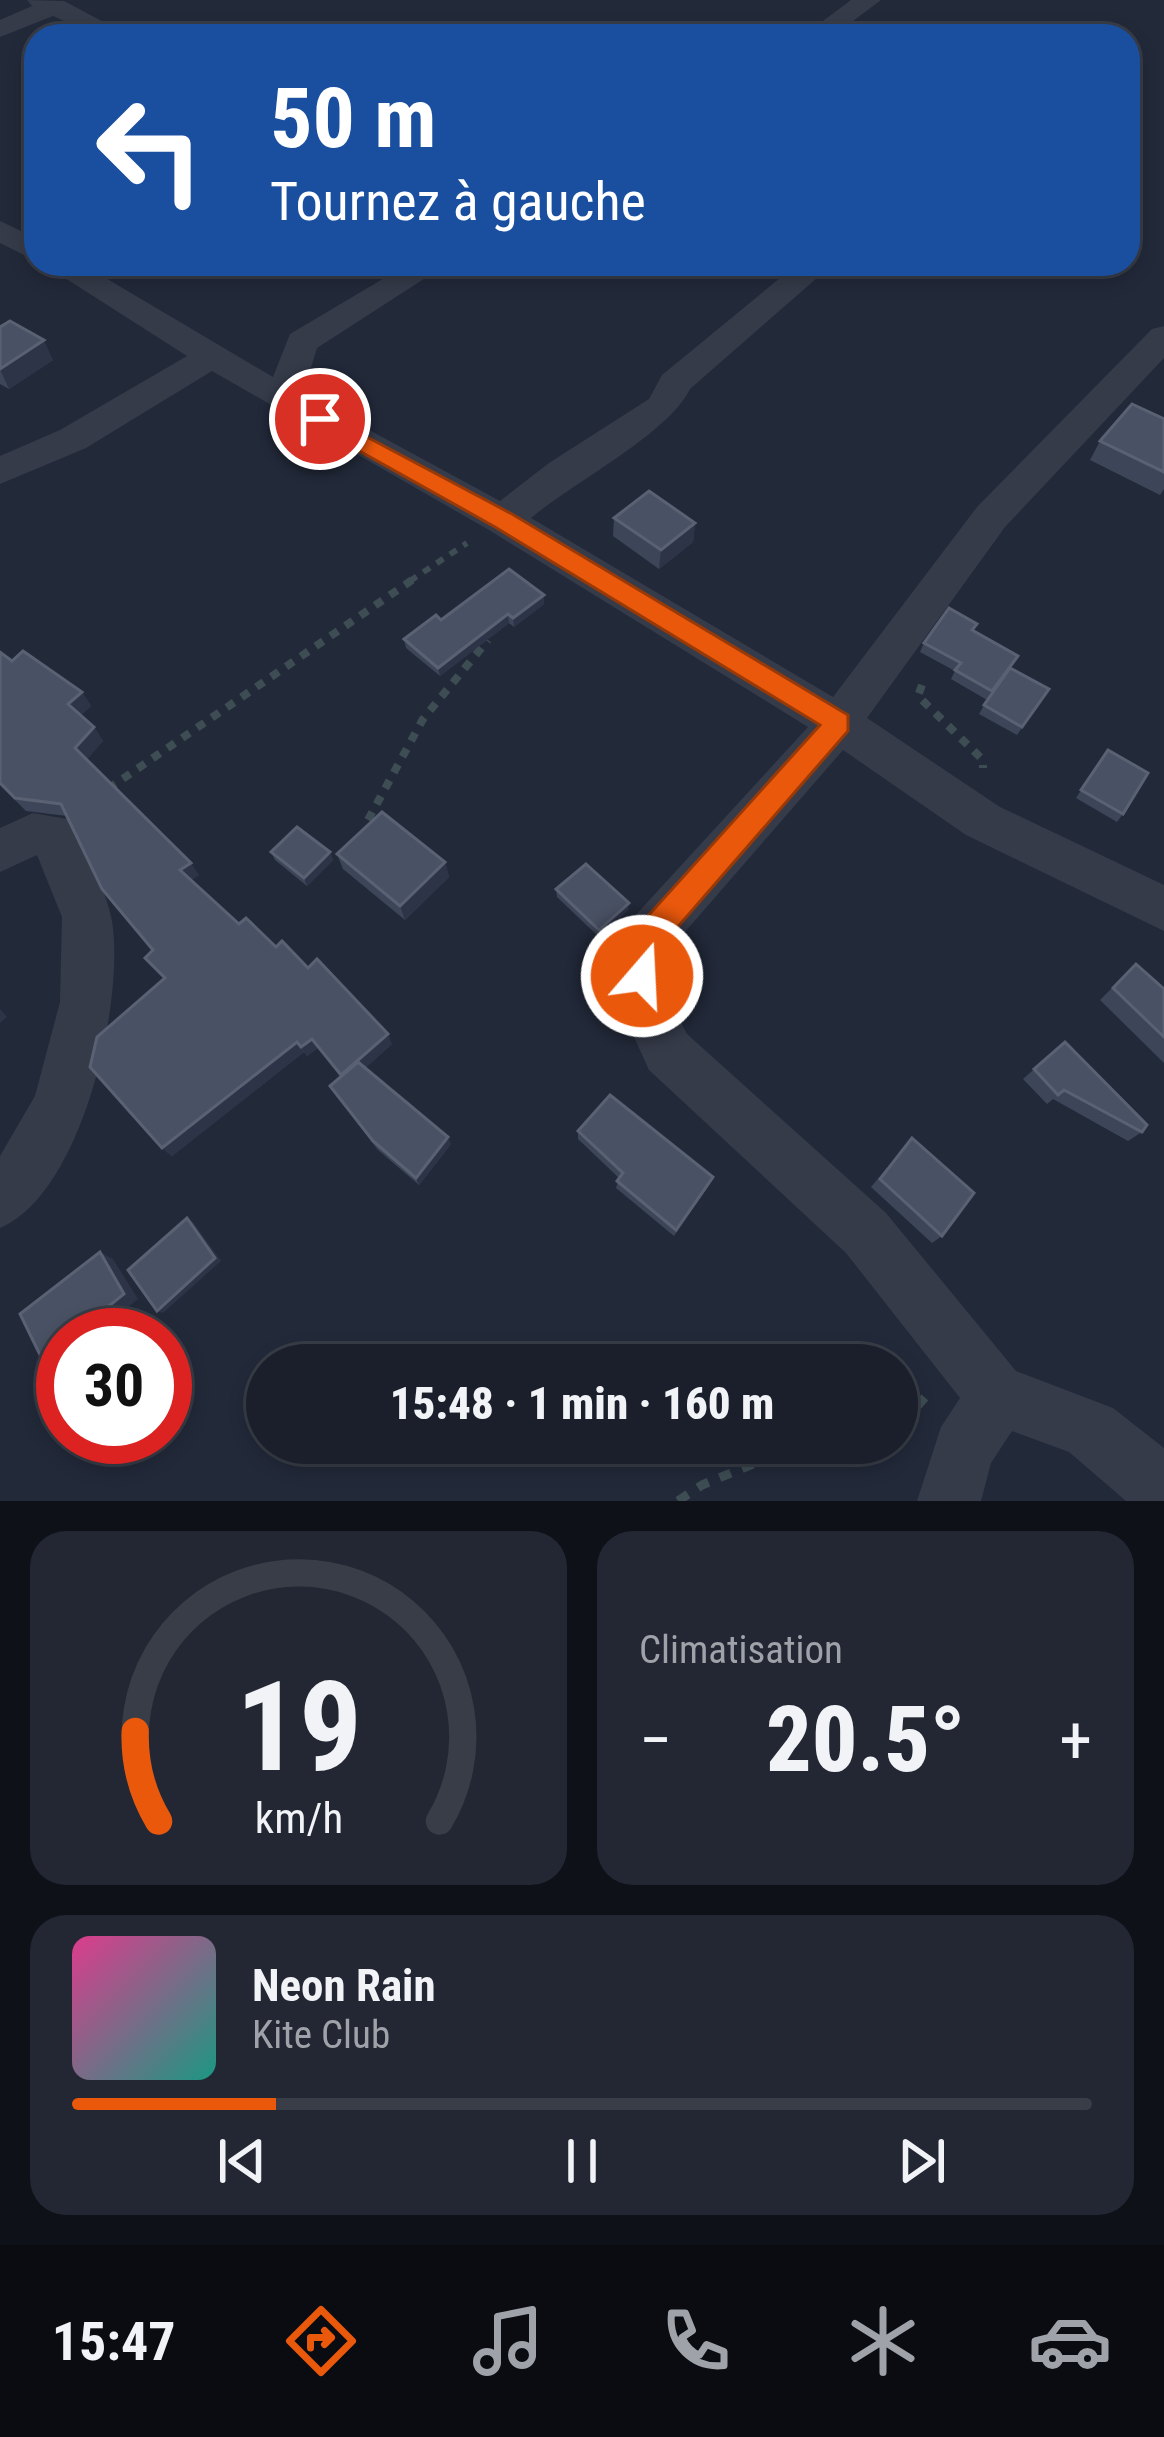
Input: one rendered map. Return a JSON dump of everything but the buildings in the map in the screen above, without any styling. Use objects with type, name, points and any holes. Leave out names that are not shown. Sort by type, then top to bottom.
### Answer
[{"type":"street","points":[[839,24],[868,0]]},
{"type":"street","points":[[0,29],[47,3],[92,24]]},
{"type":"street","points":[[85,276],[224,364],[503,520],[838,723],[982,821],[1164,909]]},
{"type":"street","points":[[0,471],[224,364],[302,342],[411,276]]},
{"type":"street","points":[[503,520],[562,472],[663,407],[675,383],[802,276]]},
{"type":"street","points":[[1164,338],[991,518],[838,723],[639,948],[645,1004],[668,1052],[866,1233],[998,1397],[1070,1415],[1126,1452],[1164,1495]]},
{"type":"street","points":[[284,399],[302,342]]},
{"type":"street","points":[[0,851],[33,834],[50,834],[74,878],[88,926],[73,1070],[49,1132],[0,1200]]},
{"type":"street","points":[[949,1501],[963,1449],[998,1397]]},
{"type":"path","points":[[50,834],[181,734],[503,520]]},
{"type":"path","points":[[368,820],[423,718],[488,640]]},
{"type":"path","points":[[899,641],[927,671],[918,696],[983,760],[982,821]]},
{"type":"path","points":[[678,1501],[702,1485],[753,1464]]},
{"type":"route","points":[[320,419],[503,520],[838,723],[639,948],[642,976]]}]
